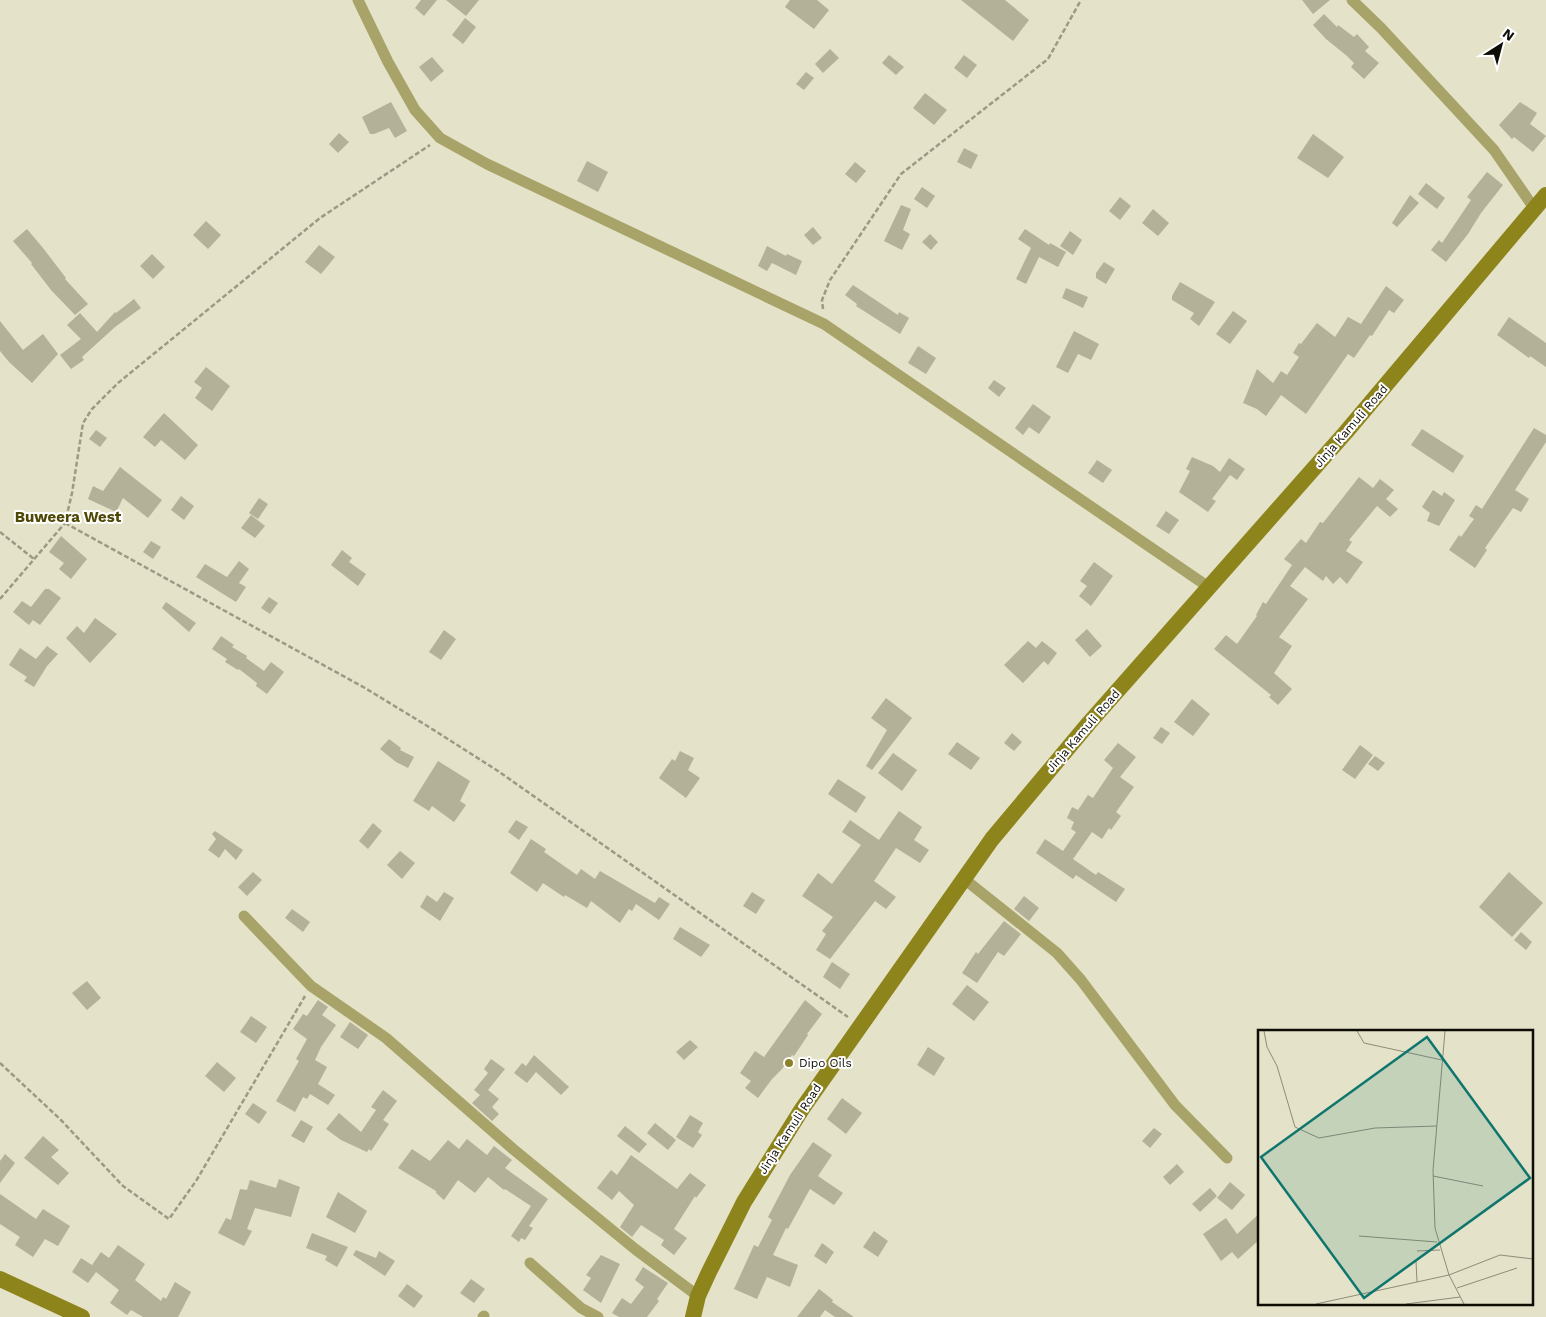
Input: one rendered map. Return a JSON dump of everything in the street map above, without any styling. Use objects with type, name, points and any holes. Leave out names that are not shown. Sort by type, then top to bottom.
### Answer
[{"type":"main road","name":"Jinja Kamuli Road","points":[[693,1317],[698,1296],[744,1202],[802,1109],[992,838],[1089,723],[1346,432],[1546,195]]},
{"type":"main road","points":[[0,1279],[82,1317]]},
{"type":"street","points":[[358,0],[388,62],[415,110],[440,138],[496,169],[824,324],[1210,588]]},
{"type":"street","points":[[1352,0],[1381,28],[1494,150],[1534,208]]},
{"type":"street","points":[[963,878],[1057,953],[1081,980],[1175,1105],[1227,1158]]},
{"type":"street","points":[[244,916],[311,986],[386,1038],[521,1155],[635,1249],[698,1296]]},
{"type":"street","points":[[530,1263],[581,1308],[598,1317]]},
{"type":"path","points":[[824,324],[822,300],[830,280],[901,174],[1048,59],[1081,0]]},
{"type":"path","points":[[0,599],[65,523],[72,493],[83,423],[92,409],[118,383],[320,218],[440,138]]},
{"type":"path","points":[[65,523],[365,688],[429,726],[498,771],[860,1025]]},
{"type":"path","points":[[0,532],[35,559]]},
{"type":"path","points":[[0,1063],[60,1119],[123,1186],[169,1219],[196,1182],[311,986]]},
{"type":"building","points":[[421,0],[437,0],[424,16],[415,8]]},
{"type":"building","points":[[446,0],[479,0],[466,16]]},
{"type":"building","points":[[790,0],[817,0],[829,10],[814,29],[785,7]]},
{"type":"building","points":[[961,0],[1005,0],[1029,20],[1013,41]]},
{"type":"building","points":[[1302,0],[1330,0],[1313,14]]},
{"type":"building","points":[[1324,14],[1337,27],[1338,25],[1354,37],[1357,34],[1369,47],[1365,51],[1379,63],[1364,79],[1351,67],[1354,63],[1313,25]]},
{"type":"building","points":[[465,18],[476,27],[463,44],[452,35]]},
{"type":"building","points":[[830,49],[839,58],[823,73],[815,64]]},
{"type":"building","points":[[889,55],[904,67],[896,75],[882,63]]},
{"type":"building","points":[[964,55],[977,65],[967,78],[954,68]]},
{"type":"building","points":[[432,57],[444,71],[431,82],[419,67]]},
{"type":"building","points":[[806,72],[814,78],[804,90],[796,84]]},
{"type":"building","points":[[925,93],[947,110],[934,125],[913,108]]},
{"type":"building","points":[[391,102],[407,131],[395,138],[389,128],[370,134],[362,117]]},
{"type":"building","points":[[1520,102],[1537,113],[1530,124],[1546,136],[1533,152],[1514,137],[1512,139],[1499,125]]},
{"type":"building","points":[[339,133],[349,142],[338,153],[329,144]]},
{"type":"building","points":[[1313,134],[1344,157],[1328,178],[1297,158]]},
{"type":"building","points":[[964,148],[978,155],[971,169],[957,162]]},
{"type":"building","points":[[587,161],[608,172],[598,192],[577,181]]},
{"type":"building","points":[[855,162],[866,171],[856,183],[845,174]]},
{"type":"building","points":[[1487,172],[1503,185],[1446,262],[1431,250],[1439,240],[1442,243],[1471,200],[1467,197]]},
{"type":"building","points":[[1426,183],[1445,198],[1437,209],[1418,194]]},
{"type":"building","points":[[922,187],[935,196],[927,208],[914,199]]},
{"type":"building","points":[[1410,195],[1419,203],[1397,227],[1392,223]]},
{"type":"building","points":[[1120,197],[1131,206],[1120,220],[1109,211]]},
{"type":"building","points":[[901,205],[911,209],[903,230],[910,234],[902,250],[884,241]]},
{"type":"building","points":[[1153,209],[1169,223],[1158,236],[1142,223]]},
{"type":"building","points":[[206,221],[221,235],[208,249],[193,235]]},
{"type":"building","points":[[813,227],[822,238],[813,245],[804,235]]},
{"type":"building","points":[[27,229],[65,279],[88,304],[75,315],[51,290],[32,263],[13,241]]},
{"type":"building","points":[[1025,229],[1049,245],[1050,243],[1066,252],[1058,267],[1039,257],[1026,284],[1016,279],[1031,248],[1018,239]]},
{"type":"building","points":[[1070,231],[1082,240],[1073,255],[1060,246]]},
{"type":"building","points":[[930,234],[938,242],[931,250],[922,242]]},
{"type":"building","points":[[319,245],[335,257],[321,274],[305,262]]},
{"type":"building","points":[[767,246],[786,256],[787,254],[802,261],[796,275],[772,263],[767,271],[758,266]]},
{"type":"building","points":[[152,254],[165,267],[153,279],[140,266]]},
{"type":"building","points":[[1104,262],[1115,269],[1106,284],[1096,278],[1096,273]]},
{"type":"building","points":[[1180,282],[1215,302],[1199,326],[1190,319],[1194,313],[1172,300],[1172,296]]},
{"type":"building","points":[[853,285],[898,315],[899,312],[909,318],[900,334],[856,306],[857,304],[845,295]]},
{"type":"building","points":[[1386,286],[1404,300],[1394,313],[1389,310],[1372,336],[1370,335],[1354,358],[1348,354],[1306,414],[1281,395],[1266,416],[1257,409],[1243,403],[1257,369],[1273,383],[1281,371],[1287,375],[1299,357],[1293,353],[1299,343],[1301,344],[1317,323],[1335,337],[1348,317],[1361,324]]},
{"type":"building","points":[[1066,288],[1088,297],[1083,308],[1062,298]]},
{"type":"building","points":[[134,299],[141,308],[115,327],[82,357],[84,360],[71,369],[60,355],[81,339],[67,325],[80,313],[97,332],[115,312]]},
{"type":"building","points":[[1233,311],[1247,321],[1230,344],[1216,334]]},
{"type":"building","points":[[1509,317],[1546,343],[1546,367],[1530,356],[1529,358],[1497,335]]},
{"type":"building","points":[[0,321],[23,350],[43,334],[58,354],[32,383],[0,351]]},
{"type":"building","points":[[1074,331],[1099,344],[1091,360],[1078,354],[1068,373],[1056,367]]},
{"type":"building","points":[[918,346],[936,358],[926,374],[908,363]]},
{"type":"building","points":[[206,367],[230,386],[212,411],[195,398],[202,388],[194,382]]},
{"type":"building","points":[[994,380],[1006,388],[999,397],[988,388]]},
{"type":"building","points":[[1033,404],[1051,417],[1039,434],[1029,427],[1023,435],[1015,428]]},
{"type":"building","points":[[164,413],[198,445],[185,460],[161,440],[155,447],[143,437]]},
{"type":"building","points":[[1534,428],[1546,435],[1546,442],[1515,490],[1529,499],[1521,512],[1513,508],[1485,548],[1487,550],[1475,568],[1449,550],[1459,535],[1461,537],[1474,519],[1469,516],[1476,505],[1482,509]]},
{"type":"building","points":[[1422,429],[1464,456],[1453,473],[1411,445]]},
{"type":"building","points":[[96,430],[107,438],[100,447],[89,439]]},
{"type":"building","points":[[1192,457],[1213,466],[1220,472],[1229,458],[1245,469],[1237,480],[1230,475],[1212,499],[1216,501],[1208,512],[1179,492],[1190,471],[1186,469]]},
{"type":"building","points":[[1097,460],[1112,470],[1103,483],[1088,473]]},
{"type":"building","points":[[120,467],[162,500],[148,518],[123,498],[116,512],[88,499],[93,486],[103,491]]},
{"type":"building","points":[[1359,477],[1373,488],[1380,479],[1394,490],[1386,499],[1398,509],[1390,517],[1377,506],[1349,540],[1352,542],[1346,551],[1363,562],[1347,584],[1340,577],[1333,584],[1326,576],[1323,581],[1305,567],[1290,586],[1308,599],[1279,637],[1292,646],[1274,673],[1292,689],[1278,705],[1269,697],[1271,695],[1214,649],[1226,635],[1237,644],[1257,616],[1263,602],[1266,604],[1292,565],[1284,559],[1301,539],[1306,543],[1320,522],[1323,523]]},
{"type":"building","points":[[1433,490],[1442,496],[1444,492],[1455,500],[1439,526],[1427,521],[1430,513],[1422,507]]},
{"type":"building","points":[[181,496],[194,506],[184,520],[171,510]]},
{"type":"building","points":[[259,498],[268,504],[258,519],[249,513]]},
{"type":"building","points":[[1166,511],[1179,520],[1169,534],[1156,526]]},
{"type":"building","points":[[251,515],[265,526],[255,538],[241,528]]},
{"type":"building","points":[[61,536],[87,559],[71,579],[59,569],[64,563],[49,552]]},
{"type":"building","points":[[151,541],[161,547],[153,559],[143,552]]},
{"type":"building","points":[[342,550],[352,558],[349,562],[366,574],[358,586],[331,565]]},
{"type":"building","points":[[239,561],[249,569],[239,583],[246,587],[236,602],[196,577],[205,564],[227,577]]},
{"type":"building","points":[[1094,562],[1113,576],[1091,606],[1079,596],[1087,586],[1080,581]]},
{"type":"building","points":[[45,589],[49,589],[61,598],[40,625],[33,620],[29,625],[13,612],[22,601],[31,607]]},
{"type":"building","points":[[269,597],[278,603],[270,614],[261,608]]},
{"type":"building","points":[[166,602],[196,623],[189,632],[162,608]]},
{"type":"building","points":[[95,618],[117,634],[90,663],[66,638],[77,626],[84,633]]},
{"type":"building","points":[[1087,629],[1102,646],[1090,657],[1075,640]]},
{"type":"building","points":[[444,630],[456,639],[441,660],[429,652]]},
{"type":"building","points":[[221,636],[234,645],[232,647],[247,656],[246,658],[264,671],[271,662],[284,672],[267,694],[256,686],[257,683],[239,669],[225,662],[227,659],[212,649]]},
{"type":"building","points":[[1028,641],[1036,648],[1042,641],[1057,653],[1048,665],[1044,661],[1023,683],[1004,665]]},
{"type":"building","points":[[47,646],[58,654],[47,666],[34,687],[24,681],[27,677],[9,665],[20,648],[36,659]]},
{"type":"building","points":[[886,698],[912,718],[872,770],[866,766],[887,730],[871,718]]},
{"type":"building","points":[[1192,699],[1210,714],[1193,736],[1174,722]]},
{"type":"building","points":[[1161,727],[1170,733],[1162,744],[1153,738]]},
{"type":"building","points":[[1012,733],[1022,742],[1014,751],[1004,743]]},
{"type":"building","points":[[389,739],[401,748],[400,750],[414,757],[408,768],[396,762],[380,749]]},
{"type":"building","points":[[957,742],[980,758],[971,770],[948,754]]},
{"type":"building","points":[[1118,743],[1136,757],[1120,777],[1134,787],[1116,812],[1121,816],[1111,830],[1109,828],[1102,839],[1092,832],[1073,859],[1096,875],[1098,872],[1125,889],[1116,902],[1076,875],[1073,879],[1036,853],[1045,839],[1063,851],[1076,832],[1071,829],[1074,822],[1067,818],[1072,807],[1078,810],[1088,795],[1093,798],[1113,768],[1104,760]]},
{"type":"building","points":[[1360,745],[1373,755],[1355,779],[1342,770]]},
{"type":"building","points":[[680,751],[694,758],[688,770],[700,778],[686,798],[659,778],[672,759],[675,761]]},
{"type":"building","points":[[893,753],[917,770],[902,791],[878,773]]},
{"type":"building","points":[[1375,756],[1385,763],[1378,771],[1368,764]]},
{"type":"building","points":[[438,761],[470,781],[460,801],[466,805],[454,822],[432,806],[429,811],[413,801]]},
{"type":"building","points":[[838,779],[866,797],[856,813],[828,794]]},
{"type":"building","points":[[899,811],[922,827],[914,840],[929,850],[920,863],[896,848],[874,881],[896,897],[886,909],[875,901],[830,959],[816,950],[826,934],[822,931],[833,917],[802,896],[818,873],[832,884],[861,845],[842,832],[850,820],[879,840]]},
{"type":"building","points":[[516,820],[528,827],[519,840],[508,832]]},
{"type":"building","points":[[373,823],[382,831],[368,849],[359,841]]},
{"type":"building","points":[[215,831],[243,850],[236,860],[225,849],[219,858],[208,850],[216,839],[212,834]]},
{"type":"building","points":[[531,839],[546,849],[544,852],[577,875],[581,869],[595,879],[600,871],[655,903],[659,897],[670,904],[659,920],[636,904],[632,911],[629,909],[620,923],[591,901],[587,908],[565,895],[564,897],[543,883],[537,892],[510,873]]},
{"type":"building","points":[[400,851],[415,863],[402,879],[387,865]]},
{"type":"building","points":[[253,872],[262,880],[247,896],[238,887]]},
{"type":"building","points":[[1509,872],[1543,903],[1512,937],[1479,907]]},
{"type":"building","points":[[444,892],[454,898],[440,921],[420,907],[427,895],[437,902]]},
{"type":"building","points":[[752,892],[765,900],[756,914],[743,906]]},
{"type":"building","points":[[1024,896],[1039,908],[1029,921],[1014,909]]},
{"type":"building","points":[[292,909],[310,922],[303,932],[285,918]]},
{"type":"building","points":[[1004,921],[1021,934],[1004,956],[998,952],[977,983],[962,973],[976,952],[978,954]]},
{"type":"building","points":[[680,927],[710,945],[701,957],[673,939]]},
{"type":"building","points":[[1521,932],[1532,942],[1526,950],[1514,940]]},
{"type":"building","points":[[832,962],[850,974],[840,989],[823,977]]},
{"type":"building","points":[[87,981],[101,998],[87,1010],[72,993]]},
{"type":"building","points":[[967,985],[989,1002],[974,1021],[952,1004]]},
{"type":"building","points":[[318,1000],[328,1007],[322,1015],[336,1025],[321,1047],[315,1060],[327,1067],[318,1084],[335,1095],[328,1105],[310,1094],[307,1099],[303,1097],[295,1112],[276,1101],[299,1061],[296,1059],[307,1039],[293,1029],[303,1014],[307,1016]]},
{"type":"building","points":[[805,1000],[822,1014],[794,1056],[792,1055],[758,1098],[745,1088],[751,1081],[740,1073],[755,1051],[764,1057]]},
{"type":"building","points":[[251,1016],[267,1027],[256,1043],[240,1032]]},
{"type":"building","points":[[350,1022],[368,1035],[358,1049],[340,1037]]},
{"type":"building","points":[[690,1040],[698,1047],[684,1060],[676,1052]]},
{"type":"building","points":[[928,1047],[945,1058],[934,1076],[917,1065]]},
{"type":"building","points":[[534,1055],[569,1087],[561,1095],[536,1072],[527,1083],[514,1073],[522,1063],[526,1066]]},
{"type":"building","points":[[491,1059],[505,1069],[488,1090],[499,1099],[492,1107],[499,1114],[492,1121],[472,1103],[480,1095],[474,1090],[488,1073],[484,1069]]},
{"type":"building","points":[[217,1062],[236,1078],[224,1092],[205,1076]]},
{"type":"building","points":[[383,1090],[397,1101],[383,1120],[389,1124],[371,1151],[369,1149],[367,1152],[341,1140],[326,1129],[339,1113],[361,1132],[376,1110],[371,1107]]},
{"type":"building","points":[[842,1098],[862,1113],[846,1134],[827,1119]]},
{"type":"building","points":[[253,1103],[267,1112],[259,1124],[245,1114]]},
{"type":"building","points":[[690,1115],[703,1123],[698,1132],[702,1135],[693,1148],[676,1137]]},
{"type":"building","points":[[301,1120],[313,1127],[304,1143],[291,1136]]},
{"type":"building","points":[[655,1123],[676,1140],[668,1150],[647,1133]]},
{"type":"building","points":[[625,1126],[647,1144],[639,1153],[617,1136]]},
{"type":"building","points":[[1154,1128],[1162,1134],[1150,1148],[1142,1141]]},
{"type":"building","points":[[43,1136],[59,1150],[51,1157],[69,1173],[58,1185],[24,1158]]},
{"type":"building","points":[[467,1139],[487,1155],[494,1146],[512,1160],[505,1168],[548,1199],[529,1226],[533,1228],[525,1240],[521,1238],[519,1242],[511,1236],[531,1206],[504,1190],[488,1177],[475,1193],[458,1180],[444,1200],[436,1191],[398,1168],[412,1149],[430,1161],[448,1140],[459,1149]]},
{"type":"building","points":[[813,1142],[832,1155],[818,1176],[843,1193],[834,1205],[810,1189],[788,1229],[786,1228],[773,1255],[798,1265],[790,1287],[767,1277],[757,1299],[734,1289],[754,1245],[758,1247],[772,1220],[768,1217],[790,1175]]},
{"type":"building","points":[[5,1154],[15,1163],[0,1183],[0,1161]]},
{"type":"building","points":[[631,1155],[677,1189],[690,1173],[706,1185],[696,1198],[695,1196],[674,1229],[687,1238],[674,1255],[661,1245],[664,1240],[641,1225],[632,1237],[620,1227],[634,1205],[619,1191],[612,1200],[597,1188],[611,1170],[617,1175]]},
{"type":"building","points":[[1177,1164],[1184,1172],[1170,1185],[1163,1177]]},
{"type":"building","points":[[279,1179],[300,1187],[291,1217],[255,1208],[247,1229],[252,1231],[244,1246],[218,1233],[226,1218],[231,1220],[240,1189],[247,1190],[250,1180],[276,1188]]},
{"type":"building","points":[[1230,1182],[1245,1195],[1232,1210],[1217,1198]]},
{"type":"building","points":[[1210,1188],[1217,1196],[1200,1212],[1192,1204]]},
{"type":"building","points":[[338,1192],[367,1211],[355,1233],[326,1217]]},
{"type":"building","points":[[0,1194],[36,1219],[43,1209],[70,1226],[58,1246],[45,1239],[33,1257],[15,1245],[20,1237],[0,1224]]},
{"type":"building","points":[[1258,1215],[1258,1241],[1238,1259],[1232,1252],[1221,1261],[1203,1234],[1226,1218],[1237,1234]]},
{"type":"building","points":[[874,1231],[888,1241],[878,1257],[863,1247]]},
{"type":"building","points":[[312,1233],[348,1247],[337,1267],[325,1260],[327,1256],[306,1248]]},
{"type":"building","points":[[822,1243],[834,1252],[826,1264],[814,1256]]},
{"type":"building","points":[[118,1245],[145,1264],[135,1280],[161,1301],[163,1297],[166,1299],[175,1282],[191,1292],[178,1317],[143,1317],[131,1310],[127,1315],[110,1303],[119,1290],[96,1272],[88,1283],[72,1272],[81,1258],[92,1265],[101,1252],[109,1258]]},
{"type":"building","points":[[356,1250],[376,1258],[379,1251],[395,1261],[385,1276],[353,1255]]},
{"type":"building","points":[[601,1255],[620,1264],[601,1303],[583,1290],[591,1278],[586,1275]]},
{"type":"building","points":[[643,1267],[668,1283],[657,1299],[659,1301],[647,1317],[619,1317],[612,1313],[622,1298],[631,1304],[644,1287],[635,1280]]},
{"type":"building","points":[[471,1279],[485,1289],[474,1303],[460,1293]]},
{"type":"building","points":[[407,1284],[423,1296],[414,1308],[398,1296]]},
{"type":"building","points":[[819,1289],[833,1300],[832,1302],[854,1317],[835,1317],[825,1310],[820,1317],[797,1317]]},
{"type":"place","name":"Dipo Oils","points":[[789,1063]]},
{"type":"district","name":"Buweera West","points":[[68,517]]}]
